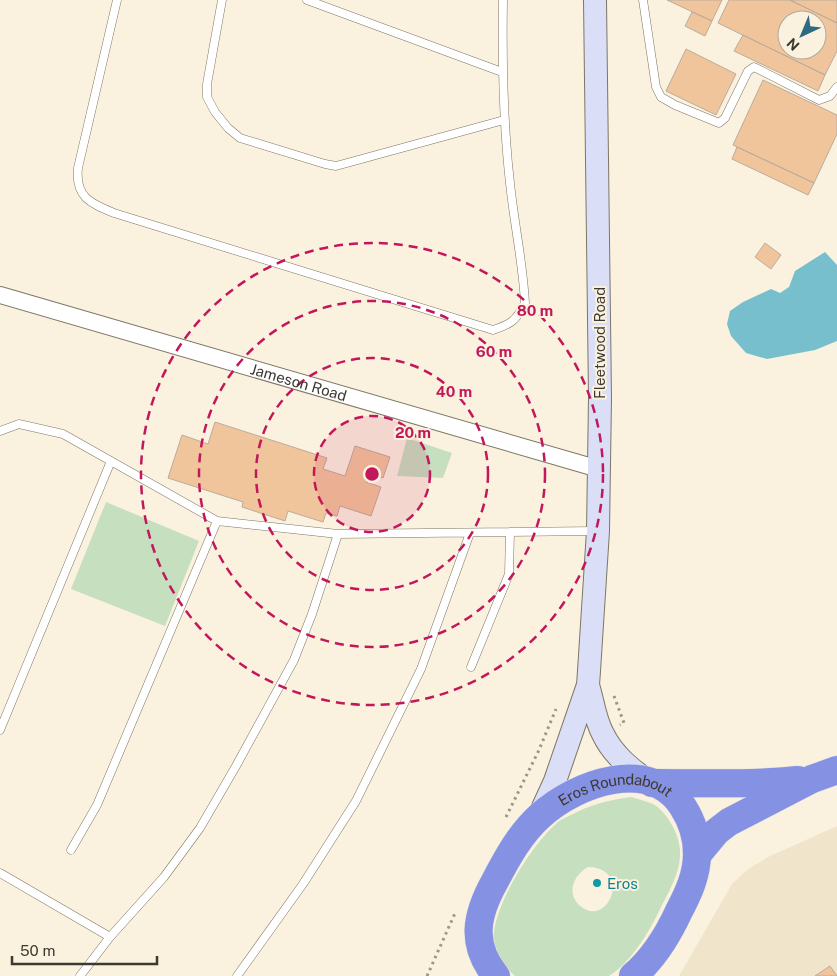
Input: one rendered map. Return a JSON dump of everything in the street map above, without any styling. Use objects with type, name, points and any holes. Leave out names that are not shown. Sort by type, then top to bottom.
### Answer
[{"type":"highway","points":[[697,855],[716,832],[729,822],[812,779],[837,770]]},
{"type":"highway","name":"Eros Roundabout","points":[[496,976],[487,964],[480,949],[480,918],[490,890],[513,848],[539,816],[567,796],[596,783],[628,779],[651,782],[671,792],[679,801],[692,825],[697,855],[691,886],[672,927],[644,970]]},
{"type":"highway","points":[[651,782],[739,784],[812,779]]},
{"type":"highway","points":[[469,976],[480,949]]},
{"type":"main road","name":"Fleetwood Road","points":[[539,816],[555,781],[588,685],[598,531],[599,469],[595,0]]},
{"type":"main road","name":"Fleetwood Road","points":[[588,685],[602,733],[608,743],[626,764],[651,782]]},
{"type":"street","name":"Jameson Road","points":[[0,294],[599,469]]},
{"type":"lane","points":[[117,0],[78,168],[77,181],[82,193],[91,203],[114,213],[493,330],[508,325],[518,317],[525,304],[504,120],[502,72],[503,0]]},
{"type":"lane","points":[[222,0],[207,84],[207,97],[215,112],[228,128],[240,138],[336,166],[504,120]]},
{"type":"lane","points":[[307,0],[502,72]]},
{"type":"lane","points":[[643,0],[656,87],[661,97],[674,105],[719,123],[725,118],[748,71],[754,67],[819,100],[830,96],[837,87]]},
{"type":"lane","points":[[0,431],[19,424],[63,434],[217,521],[338,534],[598,531]]},
{"type":"lane","points":[[0,730],[111,461]]},
{"type":"lane","points":[[71,850],[97,805],[217,521]]},
{"type":"lane","points":[[471,667],[509,574],[510,532]]},
{"type":"lane","points":[[237,976],[303,884],[356,801],[421,669],[470,533]]},
{"type":"lane","points":[[80,976],[110,937],[164,876],[200,828],[294,660],[312,614],[338,534]]},
{"type":"lane","points":[[0,873],[110,937]]},
{"type":"path","points":[[504,820],[539,750],[559,702]]},
{"type":"path","points":[[427,976],[460,904]]},
{"type":"shaded area","points":[[837,826],[837,976],[679,976],[732,884],[747,870],[768,857]]},
{"type":"green space","points":[[407,438],[452,453],[443,478],[397,476]]},
{"type":"green space","points":[[106,502],[199,541],[165,626],[71,589]]},
{"type":"green space","points":[[631,797],[653,804],[662,811],[673,827],[680,850],[678,871],[674,881],[638,948],[624,964],[609,976],[515,976],[502,960],[497,950],[494,940],[495,927],[506,895],[525,861],[559,821],[591,806]],"holes":[[[588,867],[602,870],[610,877],[613,886],[611,896],[606,905],[599,910],[589,911],[575,900],[572,889],[573,884],[579,874]]]},
{"type":"water","points":[[825,252],[837,265],[837,341],[815,350],[767,359],[746,353],[731,336],[727,324],[730,311],[743,302],[771,289],[780,293],[789,287],[795,271]]},
{"type":"building","points":[[667,0],[722,0],[712,21]]},
{"type":"building","points":[[729,0],[790,0],[810,10],[777,10],[777,52],[718,23]]},
{"type":"building","points":[[790,0],[837,0],[837,23],[827,18],[827,10],[810,10]]},
{"type":"building","points":[[692,12],[712,21],[705,36],[685,26]]},
{"type":"building","points":[[827,18],[837,23],[837,51],[825,75],[794,60],[827,60]]},
{"type":"building","points":[[743,35],[777,52],[777,60],[794,60],[825,75],[818,91],[734,51]]},
{"type":"building","points":[[686,49],[736,74],[716,115],[666,91]]},
{"type":"building","points":[[763,80],[837,115],[837,134],[814,183],[733,145]]},
{"type":"building","points":[[737,147],[814,183],[808,195],[732,159]]},
{"type":"building","points":[[765,243],[781,255],[771,269],[755,257]]},
{"type":"building","points":[[215,422],[327,458],[323,469],[345,476],[355,446],[390,457],[383,478],[369,473],[366,482],[381,487],[371,516],[340,506],[337,516],[326,513],[323,522],[288,511],[285,521],[242,507],[243,502],[168,478],[182,435],[208,444]]},
{"type":"building","points":[[830,966],[837,976],[815,976]]},
{"type":"place","name":"Eros","points":[[597,883]]}]
